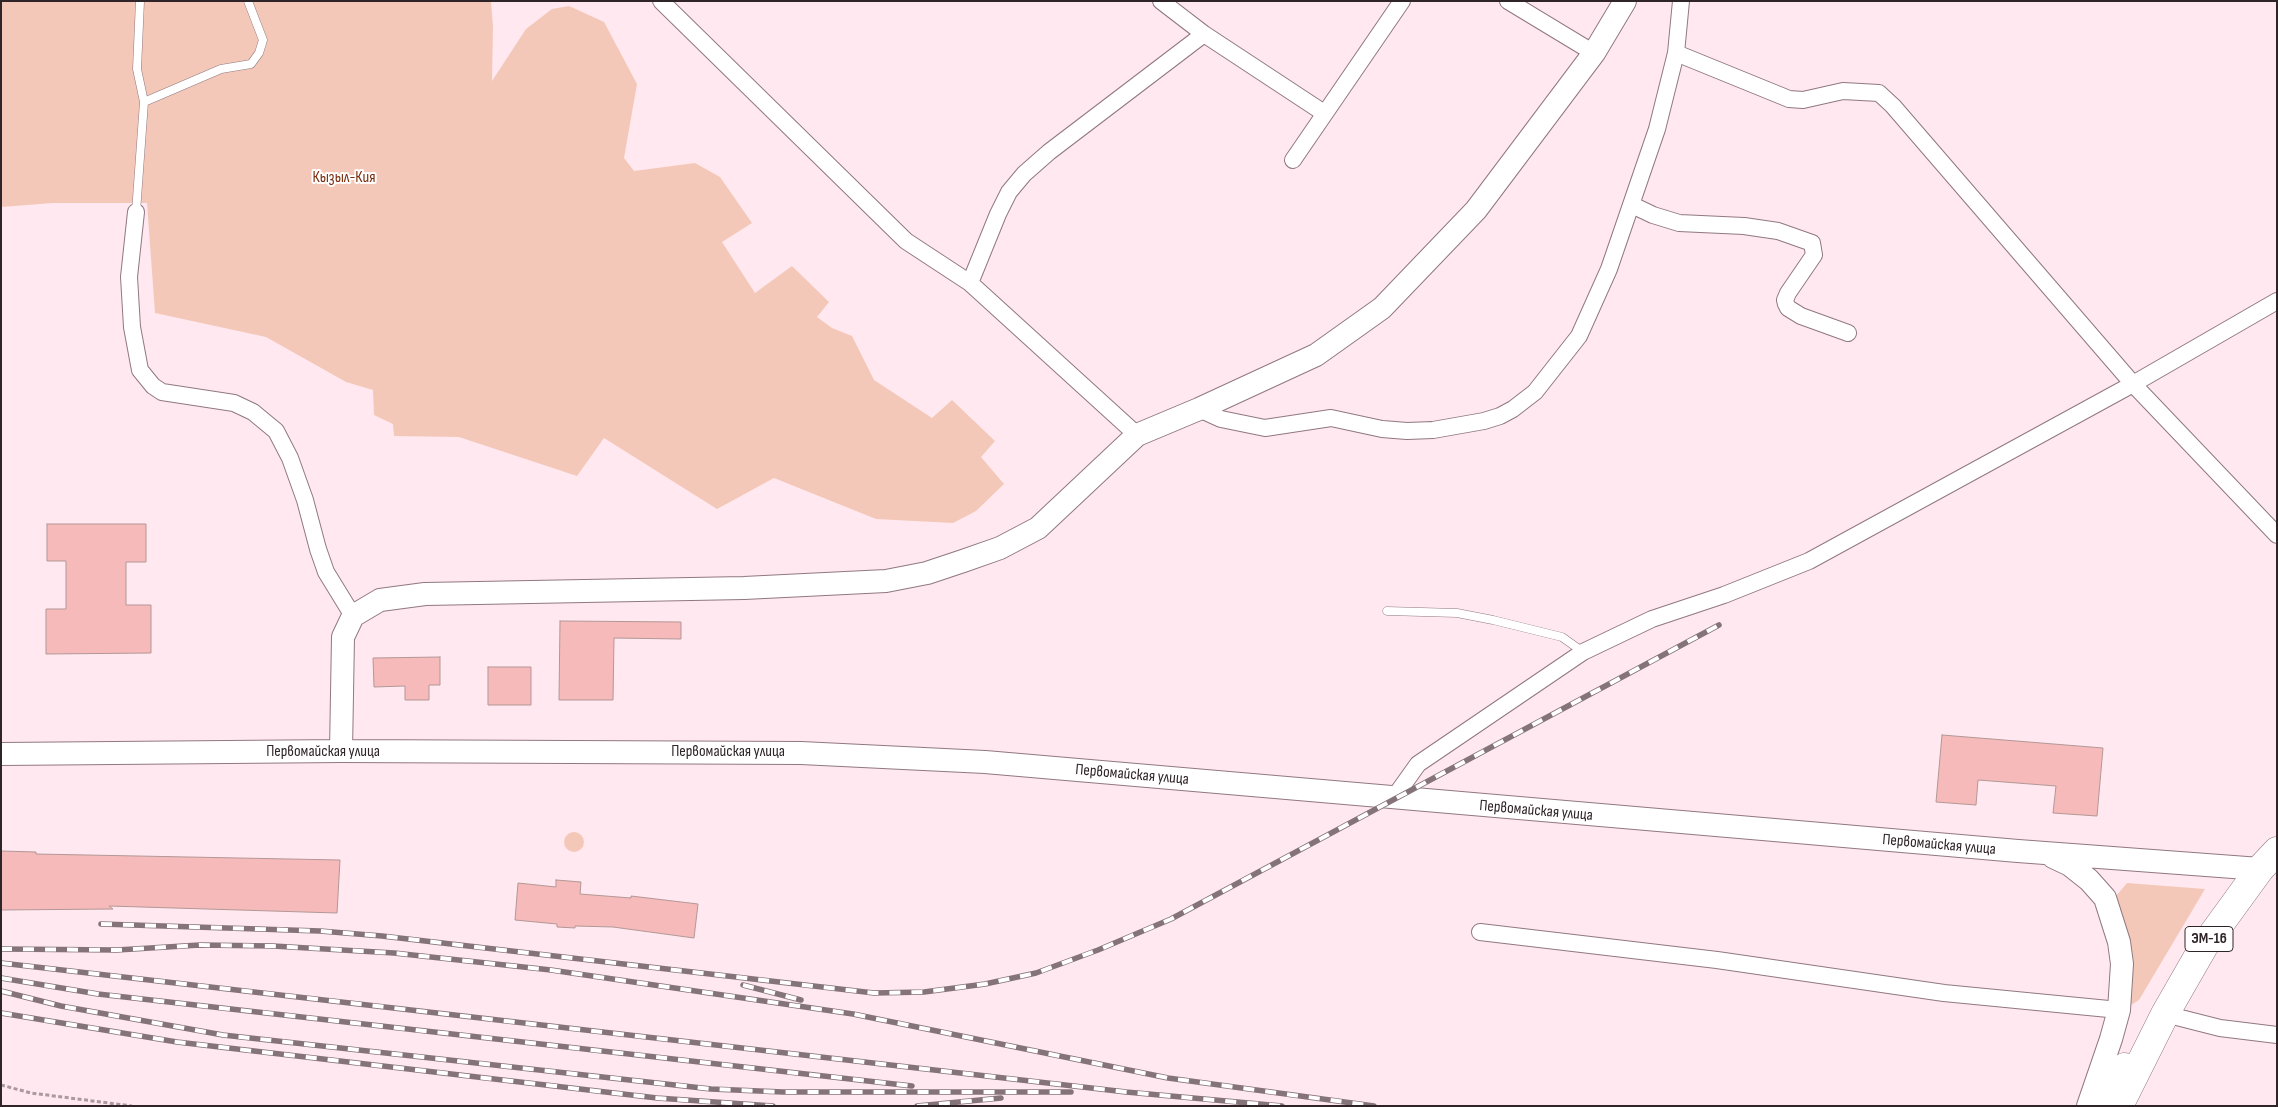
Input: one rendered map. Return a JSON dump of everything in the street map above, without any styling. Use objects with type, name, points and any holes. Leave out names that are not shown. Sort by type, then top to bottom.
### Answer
[{"type":"highway","name":"ЭМ-16","points":[[2119,1106],[2165,1014],[2204,946],[2268,860]]},
{"type":"highway","name":"ЭМ-16","points":[[2095,1106],[2165,1014]]},
{"type":"main road","points":[[341,751],[343,638],[353,616],[380,600],[424,594],[744,588],[886,581],[927,573],[1000,548],[1038,528],[1137,435],[1199,409],[1316,355],[1382,308],[1476,210],[1594,53],[1625,1]]},
{"type":"main road","name":"Первомайская улица","points":[[1,754],[341,751],[801,753],[985,762],[1393,799],[2045,853],[2268,860]]},
{"type":"main road","points":[[2045,853],[2070,865],[2089,880],[2105,898],[2114,921],[2121,957],[2122,988],[2119,1010],[2088,1106]]},
{"type":"street","points":[[661,1],[906,241],[970,283],[1137,435]]},
{"type":"street","points":[[1161,1],[1204,34],[1324,114]]},
{"type":"street","points":[[1293,160],[1402,1]]},
{"type":"street","points":[[1508,1],[1594,53]]},
{"type":"street","points":[[1199,409],[1222,419],[1265,428],[1331,418],[1407,431],[1432,430],[1484,421],[1500,416],[1535,392],[1578,336],[1609,269],[1657,129],[1676,53],[1681,1]]},
{"type":"street","points":[[970,283],[1002,206],[1009,192],[1024,174],[1056,146],[1204,34]]},
{"type":"street","points":[[1676,53],[1789,99],[1803,100],[1843,91],[1879,93],[1894,106],[2133,384],[2277,535]]},
{"type":"street","points":[[1632,205],[1679,224],[1761,229],[1799,237],[1812,243],[1814,254],[1788,293],[1786,304],[1788,308],[1801,316],[1848,333]]},
{"type":"street","points":[[136,212],[129,277],[132,327],[140,370],[153,386],[162,392],[234,403],[253,412],[276,431],[290,458],[305,500],[326,572],[353,616]]},
{"type":"street","points":[[1393,799],[1418,764],[1583,652],[1652,619],[1724,595],[1809,561],[2133,384],[2277,301]]},
{"type":"street","points":[[1480,932],[1688,957],[1944,993],[2119,1010]]},
{"type":"street","points":[[2165,1014],[2220,1028],[2277,1035]]},
{"type":"lane","points":[[136,212],[144,102],[137,69],[140,1]]},
{"type":"lane","points":[[144,102],[221,69],[251,64],[259,53],[263,40],[248,1]]},
{"type":"lane","points":[[1387,611],[1457,613],[1493,620],[1562,637],[1583,652]]},
{"type":"path","points":[[1,1085],[31,1094],[132,1106]]},
{"type":"green space","name":"Кызыл-Кия","points":[[1,1],[491,1],[493,27],[492,81],[526,29],[552,9],[569,6],[604,22],[637,84],[624,158],[634,171],[695,163],[720,177],[752,223],[722,242],[755,293],[792,266],[829,302],[817,317],[832,328],[852,336],[874,380],[932,418],[952,400],[995,441],[981,457],[1004,484],[976,511],[953,523],[876,519],[774,478],[717,509],[604,438],[577,476],[459,437],[394,436],[393,424],[374,415],[373,390],[346,382],[266,337],[155,313],[147,203],[53,203],[1,207]]},
{"type":"green space","points":[[574,832],[581,835],[584,842],[581,849],[574,852],[567,849],[564,842],[567,835]]},
{"type":"green space","points":[[2127,883],[2205,889],[2139,1000],[2131,1005],[2129,940],[2116,896]]},
{"type":"building","points":[[47,524],[146,524],[146,562],[126,562],[126,605],[151,605],[151,653],[46,654],[46,609],[66,609],[66,561],[47,561]]},
{"type":"building","points":[[560,621],[681,622],[681,639],[614,638],[613,700],[559,700]]},
{"type":"building","points":[[440,657],[440,685],[429,685],[429,700],[405,700],[405,686],[374,687],[373,658]]},
{"type":"building","points":[[488,667],[531,667],[531,705],[488,705]]},
{"type":"building","points":[[1942,735],[2103,748],[2097,816],[2053,813],[2056,786],[1978,780],[1976,805],[1936,802]]},
{"type":"building","points":[[1,851],[36,852],[36,854],[340,860],[337,913],[109,906],[113,909],[1,910]]},
{"type":"building","points":[[556,880],[581,882],[580,894],[631,898],[631,896],[698,904],[694,938],[613,927],[557,927],[557,924],[515,920],[518,883],[556,887]]},
{"type":"railway","points":[[101,924],[320,931],[382,936],[874,993],[924,992],[985,984],[1036,973],[1098,950],[1171,919],[1719,625]]},
{"type":"railway","points":[[1,949],[117,950],[200,945],[273,946],[394,953],[551,970],[853,1014],[1168,1078],[1374,1106]]},
{"type":"railway","points":[[1,963],[1126,1092],[1282,1106]]},
{"type":"railway","points":[[1,978],[98,994],[912,1086]]},
{"type":"railway","points":[[743,985],[801,1000]]},
{"type":"railway","points":[[1,991],[61,1006],[223,1035],[711,1089],[783,1092],[1071,1092]]},
{"type":"railway","points":[[1,1013],[177,1042],[657,1098],[773,1106]]},
{"type":"railway","points":[[917,1106],[1001,1098]]}]
